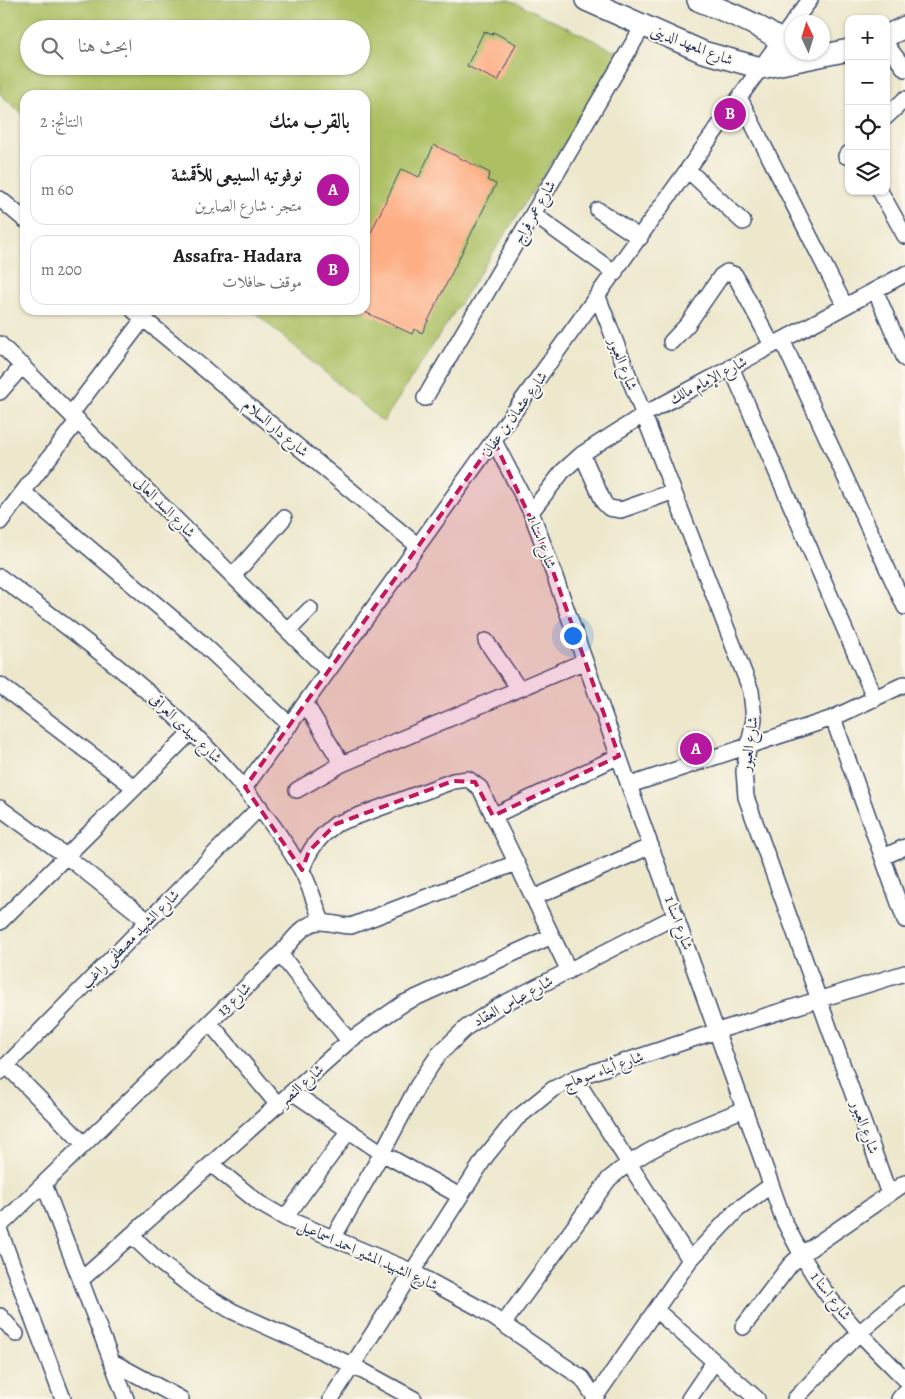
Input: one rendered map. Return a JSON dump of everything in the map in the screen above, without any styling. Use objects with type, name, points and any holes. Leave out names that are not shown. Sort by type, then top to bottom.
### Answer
[{"type":"street","name":"شارع المعهد الدينى","points":[[586,0],[704,52],[761,68],[785,48]]},
{"type":"street","points":[[698,0],[785,38]]},
{"type":"street","name":"شارع عثمان بن عفان","points":[[804,15],[810,0]]},
{"type":"street","name":"شارع عمر فراج","points":[[425,398],[643,26]]},
{"type":"street","points":[[890,34],[905,27]]},
{"type":"street","name":"شارع المعهد الدينى","points":[[830,47],[845,49]]},
{"type":"street","name":"شارع عثمان بن عفان","points":[[245,787],[761,68],[785,48]]},
{"type":"street","points":[[890,49],[905,69]]},
{"type":"street","points":[[740,99],[845,306]]},
{"type":"street","points":[[890,113],[905,99]]},
{"type":"street","points":[[689,170],[743,222]]},
{"type":"street","points":[[882,195],[905,236]]},
{"type":"street","points":[[0,199],[20,216]]},
{"type":"street","points":[[598,210],[640,238]]},
{"type":"street","points":[[533,214],[615,273]]},
{"type":"street","points":[[671,342],[688,324],[721,276],[727,272],[734,275],[777,343],[905,607]]},
{"type":"street","name":"شارع الإمام مالك","points":[[531,512],[563,471],[582,454],[643,415],[905,274]]},
{"type":"street","points":[[875,290],[905,359]]},
{"type":"street","name":"شارع العبور","points":[[598,297],[750,692],[754,719],[744,771],[746,797],[889,1194]]},
{"type":"street","points":[[0,522],[75,417],[138,315]]},
{"type":"street","name":"شارع دار السلام","points":[[140,315],[418,546]]},
{"type":"street","name":"شارع السد العالى","points":[[0,344],[328,671]]},
{"type":"street","points":[[0,392],[23,365]]},
{"type":"street","points":[[731,367],[875,699]]},
{"type":"street","name":"شارع اسنا 1","points":[[494,441],[531,512],[630,784],[770,1186],[784,1221],[801,1255],[828,1296],[859,1333],[905,1379]]},
{"type":"street","points":[[582,454],[604,503],[609,508],[621,510],[672,492]]},
{"type":"street","points":[[23,492],[188,631],[290,725]]},
{"type":"street","points":[[233,576],[284,518]]},
{"type":"street","name":"شارع سيدى العراقى","points":[[0,577],[88,642],[192,731],[245,787],[302,870],[322,922]]},
{"type":"street","points":[[288,631],[310,609]]},
{"type":"street","points":[[486,641],[519,689]]},
{"type":"street","points":[[297,790],[342,764],[585,661]]},
{"type":"street","points":[[630,784],[833,718],[905,684]]},
{"type":"street","points":[[0,685],[135,788]]},
{"type":"street","points":[[305,703],[342,764]]},
{"type":"street","points":[[833,718],[905,920]]},
{"type":"street","points":[[0,922],[192,731]]},
{"type":"street","points":[[493,816],[619,756]]},
{"type":"street","points":[[302,870],[309,852],[320,836],[336,824],[460,779],[468,779],[480,788],[569,971]]},
{"type":"street","name":"شارع الشهيد مصطفى راغب","points":[[3,1068],[260,807]]},
{"type":"street","points":[[0,808],[66,856],[148,921]]},
{"type":"street","points":[[533,898],[651,846]]},
{"type":"street","points":[[883,857],[905,847]]},
{"type":"street","points":[[322,922],[340,926],[351,926],[516,863]]},
{"type":"street","name":"شارع عباس العقاد","points":[[333,1238],[382,1153],[418,1085],[440,1054],[467,1027],[499,1006],[676,916]]},
{"type":"street","name":"شارع 13","points":[[0,1226],[210,1023],[304,928],[313,923],[322,922]]},
{"type":"street","name":"شارع النصر","points":[[81,1280],[349,1041],[404,1003],[552,936]]},
{"type":"street","points":[[280,954],[349,1041]]},
{"type":"street","name":"شارع أبناء سوهاج","points":[[331,1399],[500,1136],[516,1119],[553,1089],[575,1078],[717,1031],[905,973]]},
{"type":"street","points":[[210,1023],[278,1105]]},
{"type":"street","points":[[3,1068],[84,1144]]},
{"type":"street","points":[[575,1078],[690,1260]]},
{"type":"street","points":[[292,1092],[348,1132],[460,1196]]},
{"type":"street","points":[[504,1323],[609,1179],[628,1162],[648,1150],[744,1109]]},
{"type":"street","points":[[285,1218],[348,1132]]},
{"type":"street","name":"شارع الشهيد المشير احمد اسماعيل","points":[[211,1164],[259,1203],[285,1218],[412,1271],[504,1323],[582,1378],[595,1399]]},
{"type":"street","points":[[743,1326],[790,1265],[801,1255],[905,1183]]},
{"type":"street","points":[[44,1184],[126,1399]]},
{"type":"street","points":[[595,1399],[690,1260],[737,1210],[770,1186]]},
{"type":"street","points":[[0,1232],[63,1399]]},
{"type":"street","points":[[131,1235],[162,1264],[196,1290],[232,1311],[352,1365],[414,1399]]},
{"type":"street","points":[[795,1399],[859,1333],[905,1294]]},
{"type":"street","points":[[656,1310],[757,1399]]},
{"type":"street","points":[[0,1316],[16,1334]]},
{"type":"street","points":[[111,1361],[181,1399]]},
{"type":"street","points":[[688,1399],[714,1362]]},
{"type":"street","points":[[899,1399],[905,1392]]},
{"type":"highlighted area","points":[[494,441],[545,549],[619,756],[493,816],[475,782],[453,781],[336,824],[309,851],[302,870],[245,787]]},
{"type":"green space","points":[[0,0],[510,0],[622,54],[383,422],[258,315],[370,315],[370,90],[20,90],[20,112],[0,94]]},
{"type":"building","points":[[484,31],[492,35],[493,32],[516,44],[498,81],[467,66]]},
{"type":"building","points":[[434,145],[490,173],[487,180],[496,184],[422,333],[414,329],[412,334],[370,314],[370,234],[401,169],[419,177]]},
{"type":"place","name":"Assafra- Hadara","points":[[730,114]]},
{"type":"place","name":"نوفوتيه السبيعى للأقمشة","points":[[696,749]]}]
